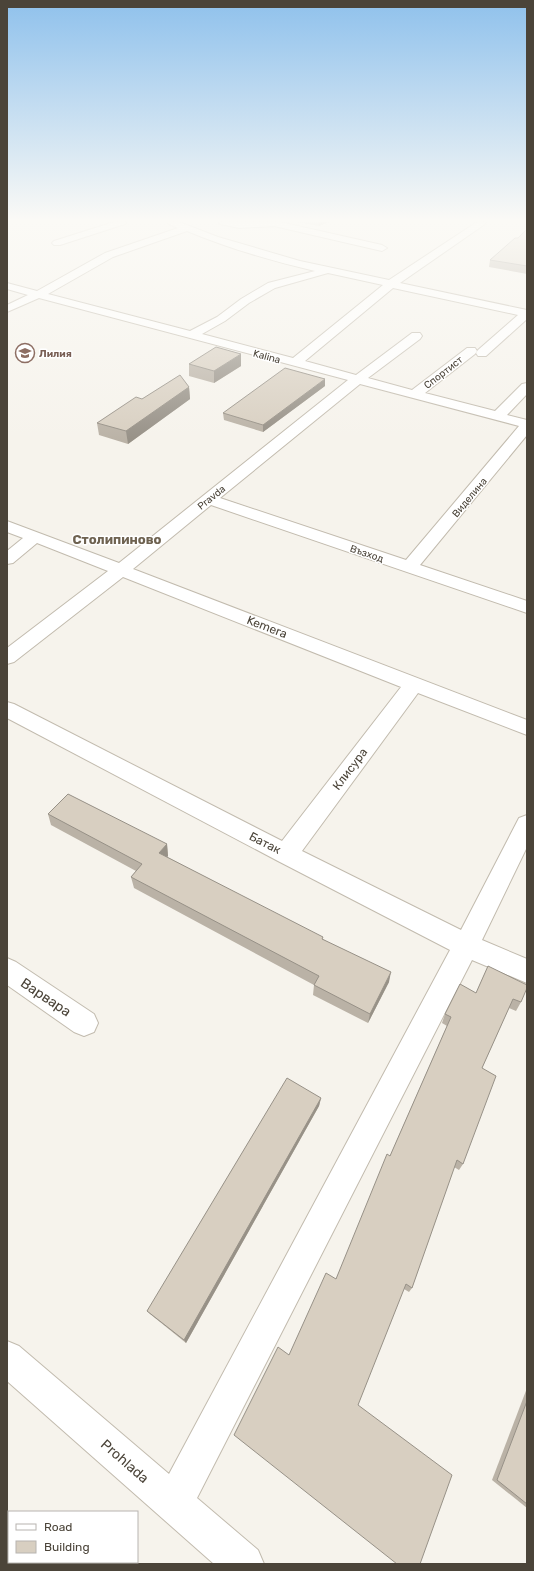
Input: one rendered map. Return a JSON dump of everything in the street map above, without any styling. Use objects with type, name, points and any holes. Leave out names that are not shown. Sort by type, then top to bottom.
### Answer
[{"type":"street","points":[[7,309],[37,295]]},
{"type":"street","name":"Kalina","points":[[39,295],[498,416],[527,425]]},
{"type":"street","points":[[191,335],[221,320],[255,295]]},
{"type":"street","points":[[295,363],[378,295]]},
{"type":"street","points":[[445,295],[527,313]]},
{"type":"street","name":"Спортист","points":[[415,394],[477,352],[527,313]]},
{"type":"street","name":"Pravda","points":[[7,658],[121,570],[358,379],[416,336]]},
{"type":"street","points":[[498,416],[527,387]]},
{"type":"street","name":"Виделина","points":[[410,567],[527,425]]},
{"type":"street","name":"Възход","points":[[208,499],[527,607]]},
{"type":"street","name":"Kemera","points":[[7,526],[527,728]]},
{"type":"street","points":[[7,559],[35,537]]},
{"type":"street","name":"Клисура","points":[[286,854],[414,684]]},
{"type":"street","name":"Батак","points":[[7,709],[466,946],[527,971]]},
{"type":"street","points":[[174,1504],[466,946],[527,824]]},
{"type":"street","name":"Варвара","points":[[7,970],[84,1023]]},
{"type":"street","name":"Prohlada","points":[[7,1358],[244,1564]]},
{"type":"building","points":[[216,347],[241,354],[214,371],[189,364]]},
{"type":"building","points":[[285,368],[325,379],[263,425],[223,413]]},
{"type":"building","points":[[180,375],[189,387],[126,431],[97,423],[136,397],[142,399]]},
{"type":"building","points":[[68,794],[167,844],[159,853],[323,937],[322,939],[391,972],[370,1014],[314,985],[319,976],[131,877],[142,864],[48,814]]},
{"type":"building","points":[[488,966],[527,985],[527,988],[521,1002],[513,999],[482,1068],[496,1076],[463,1164],[457,1160],[412,1288],[406,1284],[358,1405],[452,1475],[420,1564],[397,1564],[234,1435],[278,1347],[289,1355],[326,1273],[336,1279],[387,1154],[390,1156],[451,1017],[445,1014],[460,984],[476,993]]},
{"type":"building","points":[[287,1078],[321,1098],[184,1340],[147,1311]]},
{"type":"building","points":[[527,1401],[527,1504],[497,1480]]},
{"type":"place","name":"Лилия","points":[[25,353]]},
{"type":"district","name":"Столипиново","points":[[117,539]]}]
